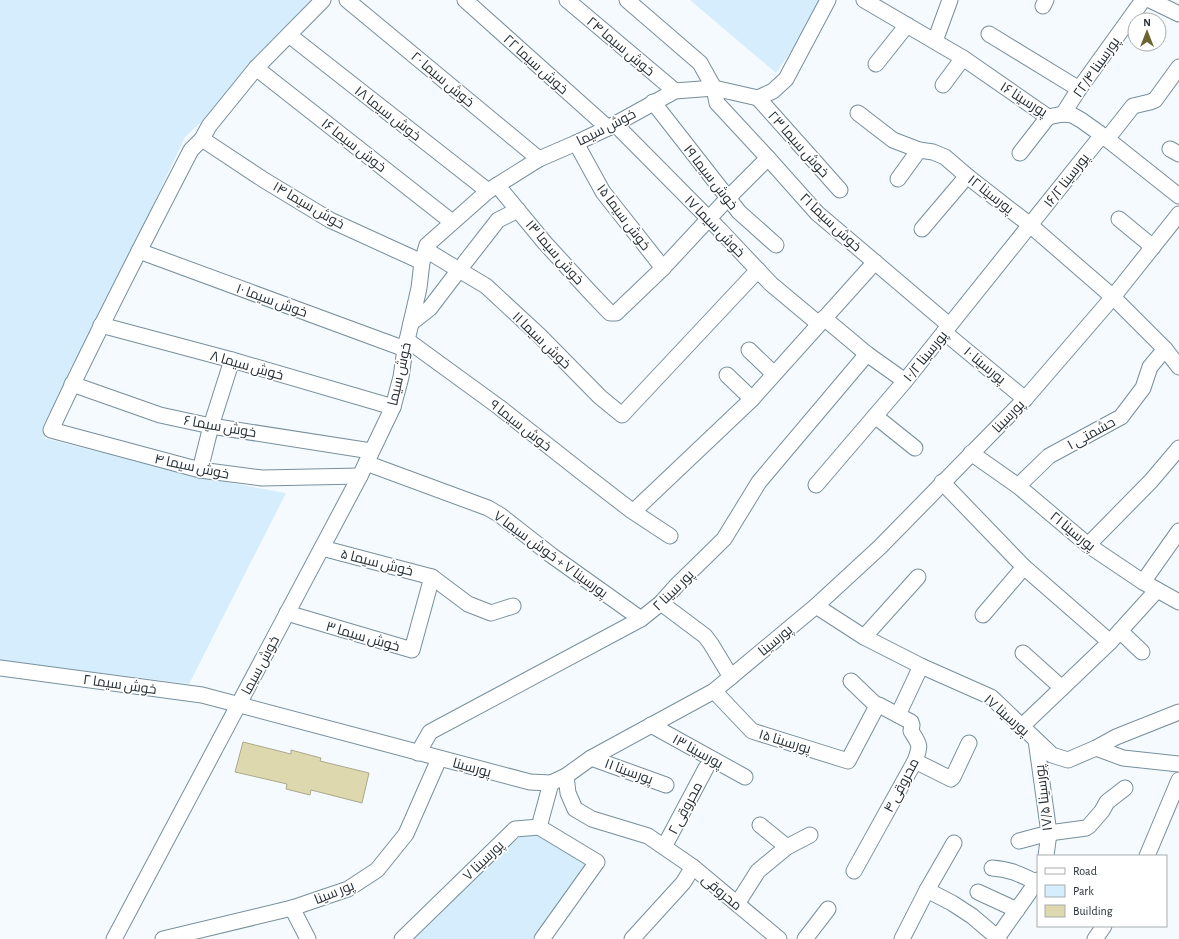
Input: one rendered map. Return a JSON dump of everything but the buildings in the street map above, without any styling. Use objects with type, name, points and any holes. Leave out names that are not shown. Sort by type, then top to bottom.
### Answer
[{"type":"street","points":[[72,384],[191,150],[202,139],[209,126],[256,68],[323,0]]},
{"type":"street","name":"خوش سیما ۲۰","points":[[347,0],[539,159]]},
{"type":"street","name":"خوش سیما ۲۲","points":[[465,0],[611,126]]},
{"type":"street","name":"خوش سیما ۲۴","points":[[567,0],[675,91]]},
{"type":"street","name":"خوش سیما ۲۱","points":[[627,0],[700,63],[714,88],[717,103],[817,213],[875,262],[947,329]]},
{"type":"street","points":[[758,98],[773,91],[786,79],[828,0]]},
{"type":"street","name":"پورسینا ۱۶","points":[[864,0],[935,41],[1056,116],[1072,115],[1076,117],[1105,137],[1179,196]]},
{"type":"street","points":[[935,41],[950,0]]},
{"type":"street","name":"پورسینا ۲۲/۴","points":[[1020,152],[1056,116],[1079,89],[1143,0]]},
{"type":"street","points":[[1150,0],[1179,14]]},
{"type":"street","points":[[876,64],[907,25]]},
{"type":"street","points":[[989,34],[1079,89]]},
{"type":"street","name":"خوش سیما ۱۸","points":[[289,35],[493,188]]},
{"type":"street","points":[[943,85],[963,58]]},
{"type":"street","name":"پورسینا ۱۶/۲","points":[[1030,225],[1133,106],[1155,100],[1179,67]]},
{"type":"street","name":"خوش سیما ۱۶","points":[[256,68],[452,222]]},
{"type":"street","name":"خوش سیما","points":[[117,938],[366,464],[393,407],[401,377],[406,344],[427,245],[493,188],[539,159],[611,126],[675,91],[714,88],[758,98]]},
{"type":"street","name":"خوش سیما ۲۳","points":[[758,98],[840,190]]},
{"type":"street","name":"خوش سیما ۱۹","points":[[653,102],[739,212],[776,245]]},
{"type":"street","name":"پورسینا ۱۲","points":[[858,113],[893,140],[919,150],[933,152],[945,157],[1030,225],[1113,297],[1165,349],[1179,367]]},
{"type":"street","name":"خوش سیما ۱۷","points":[[611,126],[709,219],[771,284],[904,381]]},
{"type":"street","name":"خوش سیما ۱۴","points":[[202,139],[264,180],[330,220],[424,256]]},
{"type":"street","name":"خوش سیما ۱۵","points":[[576,143],[603,192],[663,268]]},
{"type":"street","points":[[898,179],[919,150]]},
{"type":"street","points":[[663,268],[728,198],[768,158]]},
{"type":"street","points":[[922,229],[967,176]]},
{"type":"street","name":"خوش سیما ۱۳","points":[[493,188],[518,210],[545,243],[610,312],[616,314],[663,268]]},
{"type":"street","points":[[411,323],[430,308],[498,220],[518,210]]},
{"type":"street","points":[[1119,219],[1153,247]]},
{"type":"street","name":"پورسینا","points":[[239,705],[530,782],[552,783],[566,776],[591,758],[714,691],[816,606],[880,547],[942,482],[1025,399],[1113,297],[1153,247],[1177,224]]},
{"type":"street","name":"پورسینا ۱۰/۲","points":[[816,485],[947,329],[1030,225]]},
{"type":"street","name":"خوش سیما ۱۰","points":[[139,250],[406,344]]},
{"type":"street","name":"خوش سیما ۱۱","points":[[424,256],[459,270],[486,286],[540,336],[600,397],[622,415],[758,270]]},
{"type":"street","points":[[634,511],[752,400],[875,262]]},
{"type":"street","name":"خوش سیما ۸","points":[[101,325],[232,360],[393,407]]},
{"type":"street","name":"پورسینا ۱۰","points":[[947,329],[1025,399]]},
{"type":"street","name":"خوش سیما ۹","points":[[406,344],[499,407],[632,511],[670,536]]},
{"type":"street","name":"حشمتی ۱","points":[[1018,486],[1049,456],[1121,417],[1143,388],[1150,367],[1165,349]]},
{"type":"street","points":[[749,350],[774,374]]},
{"type":"street","name":"پور سینا ۲","points":[[418,753],[430,732],[641,619],[661,603],[677,585],[724,539],[759,482],[867,354]]},
{"type":"street","points":[[200,470],[211,426],[232,360]]},
{"type":"street","points":[[727,375],[752,400]]},
{"type":"street","name":"خوش سیما ۶","points":[[72,384],[160,415],[366,464]]},
{"type":"street","name":"خوش سیما ۴","points":[[72,384],[51,430],[200,470],[262,478],[366,464]]},
{"type":"street","points":[[875,416],[915,448]]},
{"type":"street","points":[[1088,545],[1151,481],[1179,448]]},
{"type":"street","name":"پورسینا ۲۱","points":[[971,453],[1018,486],[1088,545],[1144,582],[1179,602]]},
{"type":"street","name":"پورسینا ۷ + خوش سیما ۷","points":[[366,464],[488,508],[500,515],[551,555],[641,619]]},
{"type":"street","points":[[942,482],[1024,567],[1110,642]]},
{"type":"street","points":[[1144,582],[1179,531]]},
{"type":"street","name":"خوش سیما ۵","points":[[322,548],[432,576]]},
{"type":"street","points":[[982,615],[1024,567]]},
{"type":"street","points":[[432,576],[468,604],[491,613],[513,606]]},
{"type":"street","name":"خوش سیما ۳","points":[[288,613],[412,650],[432,576]]},
{"type":"street","points":[[864,637],[918,577]]},
{"type":"street","points":[[1021,727],[1110,642],[1157,590]]},
{"type":"street","points":[[661,603],[705,636],[731,677]]},
{"type":"street","name":"پورسینا ۱۷","points":[[816,606],[864,637],[921,666],[991,697],[1052,755],[1068,760],[1096,748],[1116,737],[1179,712]]},
{"type":"street","points":[[1120,631],[1142,652]]},
{"type":"street","points":[[1023,653],[1062,688]]},
{"type":"street","points":[[898,715],[921,666]]},
{"type":"street","name":"خوش سیما ۲","points":[[0,668],[202,695],[239,705]]},
{"type":"street","points":[[851,680],[877,706]]},
{"type":"street","name":"پورسینا ۱۵","points":[[714,691],[752,731],[848,760],[877,706]]},
{"type":"street","name":"محروقی ۴","points":[[854,871],[920,750],[920,747],[911,731],[911,722],[880,705],[877,706]]},
{"type":"street","name":"پورسینا ۱۳","points":[[651,725],[745,777]]},
{"type":"street","name":"پورسینا ۱۷/۵","points":[[1036,740],[1049,833],[1046,855]]},
{"type":"street","points":[[915,761],[951,779],[969,742]]},
{"type":"street","points":[[1096,748],[1123,758],[1179,764]]},
{"type":"street","name":"پورسینا ۱۱","points":[[591,758],[666,785]]},
{"type":"street","name":"پور سینا","points":[[163,939],[292,908],[348,889],[377,870],[406,834],[440,759]]},
{"type":"street","name":"محروقی ۲","points":[[664,847],[706,768]]},
{"type":"street","name":"محروقی","points":[[566,776],[568,793],[575,809],[592,819],[648,836],[693,867],[779,939]]},
{"type":"street","points":[[1147,855],[1179,780]]},
{"type":"street","points":[[542,939],[596,862],[539,827],[552,783]]},
{"type":"street","points":[[1019,841],[1049,833],[1086,828],[1090,826],[1107,802],[1125,788]]},
{"type":"street","points":[[760,825],[787,847]]},
{"type":"street","name":"پورسینا ۷","points":[[402,939],[515,830],[539,827]]},
{"type":"street","points":[[737,904],[758,871],[787,847],[810,835]]},
{"type":"street","points":[[902,939],[926,890],[954,843]]},
{"type":"street","points":[[632,939],[683,883],[693,867]]},
{"type":"street","points":[[992,868],[1003,868],[1037,882]]},
{"type":"street","points":[[926,890],[952,903],[972,916],[998,938],[1037,883]]},
{"type":"street","points":[[978,892],[1017,910]]},
{"type":"street","points":[[292,908],[308,939]]},
{"type":"street","points":[[805,939],[828,910]]},
{"type":"street","points":[[1095,939],[1103,927]]},
{"type":"green space","points":[[0,0],[331,0],[185,137],[44,438],[198,477],[286,493],[189,684],[0,660]]},
{"type":"green space","points":[[690,0],[819,0],[808,27],[776,73]]},
{"type":"green space","points":[[525,833],[546,834],[589,865],[533,939],[412,939],[505,849]]}]
